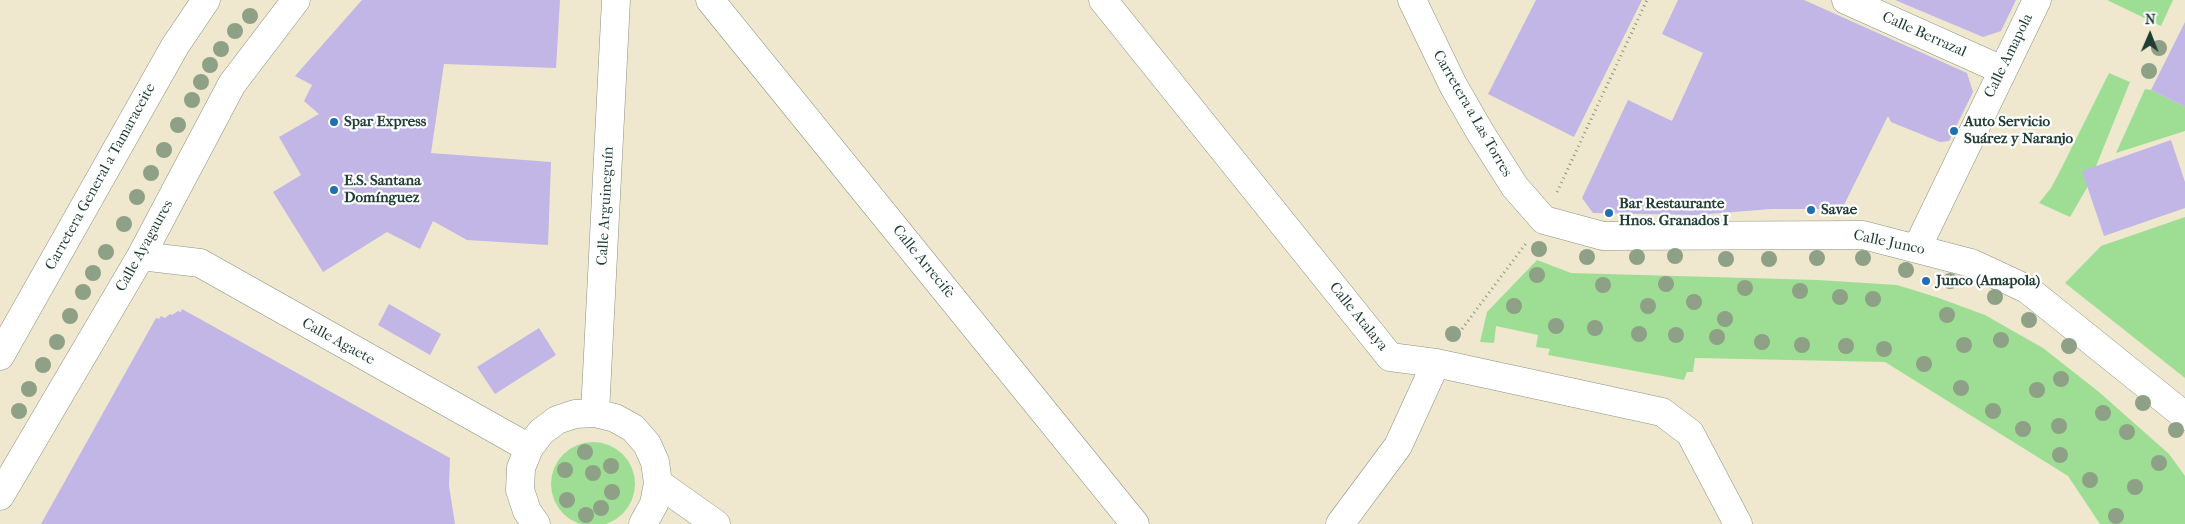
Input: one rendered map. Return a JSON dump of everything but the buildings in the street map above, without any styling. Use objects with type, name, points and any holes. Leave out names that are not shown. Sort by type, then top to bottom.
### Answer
[{"type":"street","name":"Carretera General a Tamaraceite","points":[[0,356],[175,46],[206,0]]},
{"type":"street","name":"Calle Ayagaures","points":[[0,496],[141,256],[232,84],[296,0]]},
{"type":"street","name":"Calle Arguineguín","points":[[595,413],[616,0]]},
{"type":"street","name":"Calle Arrecife","points":[[710,0],[1135,524]]},
{"type":"street","name":"Calle Atalaya","points":[[1103,0],[1390,357],[1436,363],[1662,412],[1690,433],[1738,524]]},
{"type":"street","name":"Carretera a Las Torres","points":[[1412,0],[1453,84],[1480,132],[1515,187],[1544,220]]},
{"type":"street","name":"Calle Berrazal","points":[[1846,0],[2002,70]]},
{"type":"street","name":"Calle Amapola","points":[[1917,248],[2037,0]]},
{"type":"street","name":"Calle Junco","points":[[1544,220],[1603,236],[1863,234],[1971,263],[2027,289],[2185,416]]},
{"type":"street","name":"Calle Agaete","points":[[141,256],[200,263],[529,448]]},
{"type":"street","points":[[1340,524],[1398,446],[1436,363]]},
{"type":"street","points":[[536,524],[527,511],[520,490],[521,468],[529,448],[541,432],[557,420],[575,414],[595,413],[615,418],[633,428],[647,444],[656,462],[658,483],[654,504],[643,524]]},
{"type":"street","points":[[658,483],[716,524]]},
{"type":"path","points":[[1436,363],[1544,220],[1647,0]]},
{"type":"green space","points":[[2107,0],[2173,0],[2161,26]]},
{"type":"green space","points":[[2109,73],[2130,82],[2088,186],[2070,217],[2039,203],[2051,188]]},
{"type":"green space","points":[[2145,89],[2151,90],[2185,107],[2185,131],[2116,153]]},
{"type":"green space","points":[[2185,217],[2185,378],[2065,283],[2101,246]]},
{"type":"green space","points":[[1537,260],[1571,273],[1818,280],[1897,285],[1985,315],[2043,348],[2099,392],[2169,454],[2185,476],[2185,524],[2100,524],[2068,476],[1885,362],[1695,358],[1693,372],[1687,372],[1684,380],[1548,355],[1550,349],[1536,347],[1538,335],[1496,326],[1494,343],[1480,342],[1487,312]]},
{"type":"green space","points":[[593,442],[609,445],[623,454],[632,468],[635,484],[632,500],[623,514],[609,523],[593,526],[577,523],[563,514],[554,500],[551,484],[554,468],[563,454],[577,445]]},
{"type":"place","name":"Spar Express","points":[[334,122]]},
{"type":"place","name":"Auto Servicio Suárez y Naranjo","points":[[1954,131]]},
{"type":"place","name":"E.S. Santana Domínguez","points":[[334,190]]},
{"type":"place","name":"Savae","points":[[1811,210]]},
{"type":"place","name":"Bar Restaurante Hnos. Granados I","points":[[1609,213]]},
{"type":"place","name":"Junco (Amapola)","points":[[1926,281]]}]
